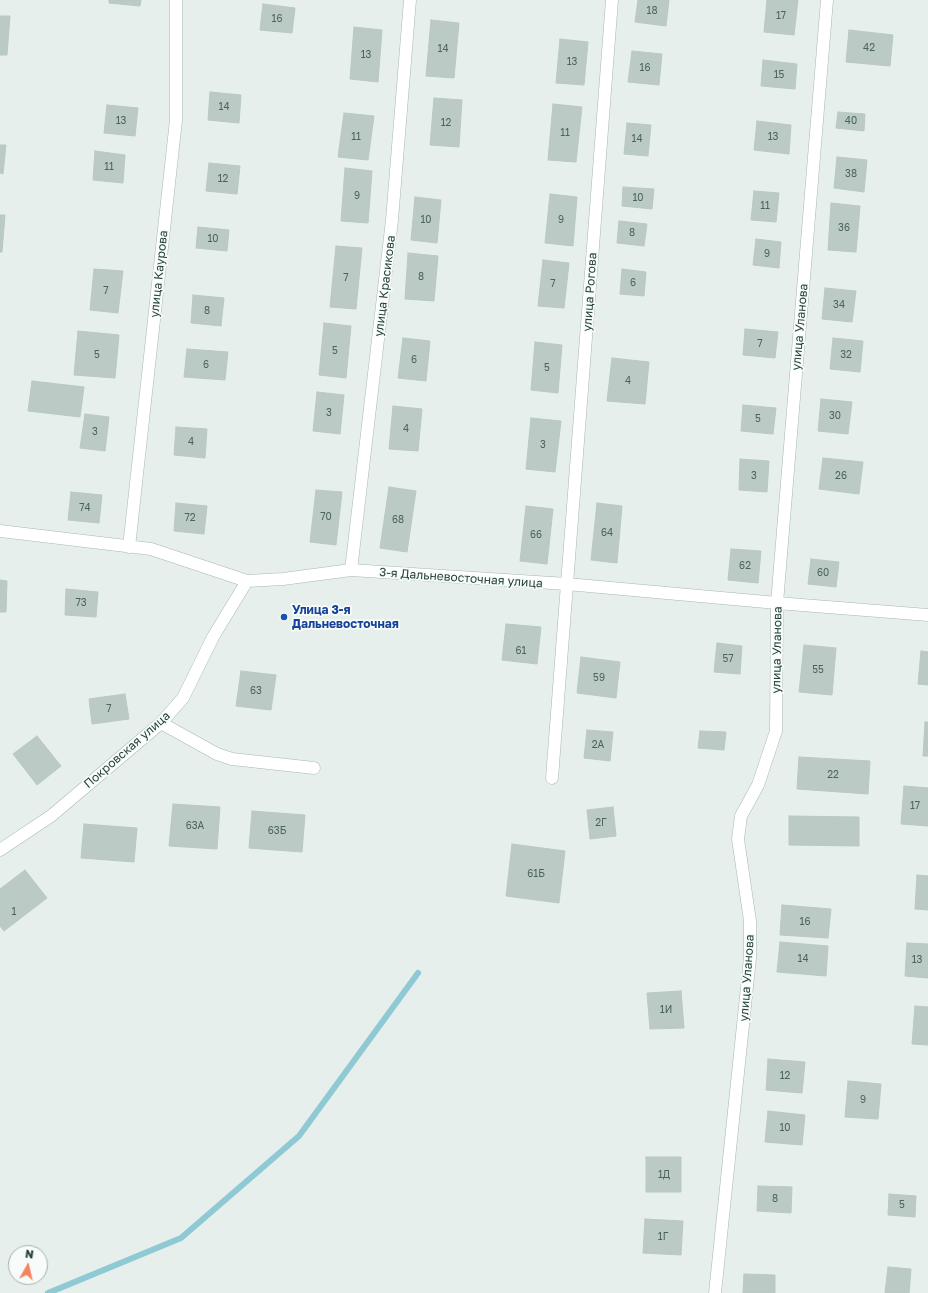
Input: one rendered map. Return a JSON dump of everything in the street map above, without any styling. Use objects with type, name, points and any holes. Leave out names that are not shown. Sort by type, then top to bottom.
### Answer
[{"type":"street","name":"улица Каурова","points":[[129,547],[176,120],[176,0]]},
{"type":"street","name":"улица Красикова","points":[[351,570],[392,220],[410,0]]},
{"type":"street","name":"улица Рогова","points":[[552,778],[612,0]]},
{"type":"street","name":"улица Уланова","points":[[715,1293],[750,958],[750,921],[738,839],[741,816],[758,785],[776,731],[777,603],[827,0]]},
{"type":"street","name":"3-я Дальневосточная улица","points":[[0,530],[152,549],[247,582],[351,570],[568,584],[928,615]]},
{"type":"street","name":"Покровская улица","points":[[0,850],[50,816],[161,724],[183,698],[213,636],[247,582]]},
{"type":"street","points":[[161,724],[217,754],[232,759],[314,768]]},
{"type":"building","points":[[109,0],[141,0],[140,6],[109,3]]},
{"type":"building","points":[[638,0],[669,0],[666,26],[635,22]]},
{"type":"building","points":[[767,0],[798,0],[794,35],[764,32]]},
{"type":"building","points":[[263,4],[295,8],[292,33],[260,30]]},
{"type":"building","points":[[0,16],[10,16],[7,55],[0,55]]},
{"type":"building","points":[[431,20],[459,23],[454,78],[426,76]]},
{"type":"building","points":[[354,27],[382,30],[378,82],[350,79]]},
{"type":"building","points":[[849,30],[893,35],[890,66],[846,62]]},
{"type":"building","points":[[560,39],[588,42],[584,85],[556,83]]},
{"type":"building","points":[[632,51],[662,54],[659,85],[628,82]]},
{"type":"building","points":[[763,60],[797,64],[795,89],[761,86]]},
{"type":"building","points":[[210,92],[241,95],[239,123],[208,120]]},
{"type":"building","points":[[434,98],[462,100],[459,147],[430,145]]},
{"type":"building","points":[[553,104],[582,107],[576,162],[548,160]]},
{"type":"building","points":[[107,105],[138,108],[135,136],[104,133]]},
{"type":"building","points":[[838,112],[865,114],[864,131],[836,128]]},
{"type":"building","points":[[344,113],[374,116],[368,160],[338,157]]},
{"type":"building","points":[[757,121],[791,125],[789,154],[754,150]]},
{"type":"building","points":[[627,123],[651,125],[648,156],[624,154]]},
{"type":"building","points":[[0,145],[6,145],[3,174],[0,173]]},
{"type":"building","points":[[95,151],[125,155],[123,183],[93,180]]},
{"type":"building","points":[[837,157],[867,160],[864,192],[834,188]]},
{"type":"building","points":[[209,163],[240,166],[237,194],[206,191]]},
{"type":"building","points":[[345,168],[372,171],[368,223],[341,221]]},
{"type":"building","points":[[623,187],[654,189],[652,209],[622,206]]},
{"type":"building","points":[[754,191],[779,193],[776,222],[751,220]]},
{"type":"building","points":[[550,194],[577,197],[573,246],[545,243]]},
{"type":"building","points":[[415,197],[441,200],[437,243],[411,240]]},
{"type":"building","points":[[831,203],[860,206],[856,252],[828,250]]},
{"type":"building","points":[[0,215],[5,215],[2,252],[0,252]]},
{"type":"building","points":[[619,221],[647,224],[644,246],[617,243]]},
{"type":"building","points":[[198,227],[229,230],[227,251],[196,248]]},
{"type":"building","points":[[756,239],[781,242],[779,268],[753,265]]},
{"type":"building","points":[[336,246],[362,248],[356,309],[330,307]]},
{"type":"building","points":[[408,253],[438,256],[434,301],[405,299]]},
{"type":"building","points":[[543,260],[569,263],[564,308],[538,306]]},
{"type":"building","points":[[94,269],[123,271],[118,313],[90,310]]},
{"type":"building","points":[[622,269],[646,272],[644,296],[620,294]]},
{"type":"building","points":[[825,288],[856,291],[852,322],[822,319]]},
{"type":"building","points":[[193,295],[224,298],[221,326],[191,323]]},
{"type":"building","points":[[324,323],[351,326],[346,378],[319,375]]},
{"type":"building","points":[[745,329],[778,332],[775,358],[743,355]]},
{"type":"building","points":[[78,331],[119,335],[115,378],[74,375]]},
{"type":"building","points":[[403,338],[430,341],[426,381],[398,378]]},
{"type":"building","points":[[833,338],[863,341],[860,372],[830,369]]},
{"type":"building","points":[[535,342],[562,345],[558,393],[531,390]]},
{"type":"building","points":[[187,349],[228,352],[225,380],[184,377]]},
{"type":"building","points":[[612,358],[649,362],[645,404],[607,401]]},
{"type":"building","points":[[32,381],[84,387],[80,417],[28,411]]},
{"type":"building","points":[[317,392],[344,395],[340,434],[313,431]]},
{"type":"building","points":[[821,399],[852,402],[848,434],[818,431]]},
{"type":"building","points":[[743,405],[776,408],[773,434],[741,431]]},
{"type":"building","points":[[393,406],[422,409],[418,451],[389,449]]},
{"type":"building","points":[[85,414],[109,417],[105,451],[80,448]]},
{"type":"building","points":[[531,418],[561,421],[555,472],[526,469]]},
{"type":"building","points":[[176,427],[207,429],[205,458],[174,455]]},
{"type":"building","points":[[823,458],[863,462],[859,494],[819,489]]},
{"type":"building","points":[[740,459],[769,461],[767,492],[739,490]]},
{"type":"building","points":[[389,487],[416,491],[407,552],[380,548]]},
{"type":"building","points":[[316,490],[342,492],[336,545],[310,542]]},
{"type":"building","points":[[71,492],[102,495],[99,523],[68,520]]},
{"type":"building","points":[[176,503],[207,506],[204,534],[174,531]]},
{"type":"building","points":[[597,503],[622,506],[617,563],[591,560]]},
{"type":"building","points":[[526,506],[553,509],[547,564],[520,561]]},
{"type":"building","points":[[731,549],[761,551],[758,583],[728,580]]},
{"type":"building","points":[[811,559],[839,562],[836,587],[808,584]]},
{"type":"building","points":[[0,580],[7,581],[6,612],[0,612]]},
{"type":"building","points":[[66,589],[98,592],[96,617],[65,615]]},
{"type":"building","points":[[506,624],[541,627],[537,664],[502,660]]},
{"type":"building","points":[[717,643],[742,646],[740,674],[714,672]]},
{"type":"building","points":[[804,645],[836,648],[832,695],[799,692]]},
{"type":"building","points":[[921,651],[928,652],[928,685],[918,684]]},
{"type":"building","points":[[581,657],[620,662],[616,698],[577,693]]},
{"type":"building","points":[[241,671],[276,675],[271,710],[236,706]]},
{"type":"building","points":[[125,694],[129,719],[92,724],[89,699]]},
{"type":"building","points":[[925,722],[928,722],[928,756],[923,756]]},
{"type":"building","points":[[587,730],[613,732],[610,761],[584,758]]},
{"type":"building","points":[[700,731],[726,732],[724,750],[698,748]]},
{"type":"building","points":[[37,736],[61,766],[37,785],[13,754]]},
{"type":"building","points":[[799,757],[870,761],[868,794],[797,789]]},
{"type":"building","points":[[904,786],[928,788],[928,826],[901,824]]},
{"type":"building","points":[[173,804],[220,807],[217,849],[169,846]]},
{"type":"building","points":[[613,807],[616,836],[590,839],[587,810]]},
{"type":"building","points":[[252,811],[305,815],[302,852],[249,848]]},
{"type":"building","points":[[789,816],[859,817],[859,846],[789,845]]},
{"type":"building","points":[[84,824],[137,828],[134,862],[81,858]]},
{"type":"building","points":[[512,844],[565,851],[559,903],[506,896]]},
{"type":"building","points":[[25,870],[47,898],[4,931],[0,926],[0,889]]},
{"type":"building","points":[[917,875],[928,876],[928,910],[915,909]]},
{"type":"building","points":[[782,905],[831,909],[828,938],[780,935]]},
{"type":"building","points":[[780,942],[828,946],[826,976],[777,972]]},
{"type":"building","points":[[907,943],[928,944],[928,978],[905,976]]},
{"type":"building","points":[[681,991],[684,1028],[650,1029],[647,993]]},
{"type":"building","points":[[915,1006],[928,1007],[928,1045],[912,1044]]},
{"type":"building","points":[[768,1059],[805,1062],[802,1093],[766,1090]]},
{"type":"building","points":[[848,1081],[881,1084],[878,1119],[845,1117]]},
{"type":"building","points":[[768,1111],[805,1115],[802,1145],[765,1142]]},
{"type":"building","points":[[646,1157],[681,1157],[681,1192],[646,1192]]},
{"type":"building","points":[[758,1186],[792,1187],[791,1213],[757,1211]]},
{"type":"building","points":[[889,1194],[916,1196],[915,1217],[888,1215]]},
{"type":"building","points":[[645,1219],[683,1221],[681,1255],[643,1253]]},
{"type":"building","points":[[888,1267],[911,1269],[909,1293],[885,1293]]},
{"type":"building","points":[[744,1274],[775,1275],[775,1293],[743,1293]]},
{"type":"waterway","points":[[48,1293],[181,1238],[299,1136],[418,973]]},
{"type":"place","name":"Улица 3-я Дальневосточная","points":[[284,617]]}]
